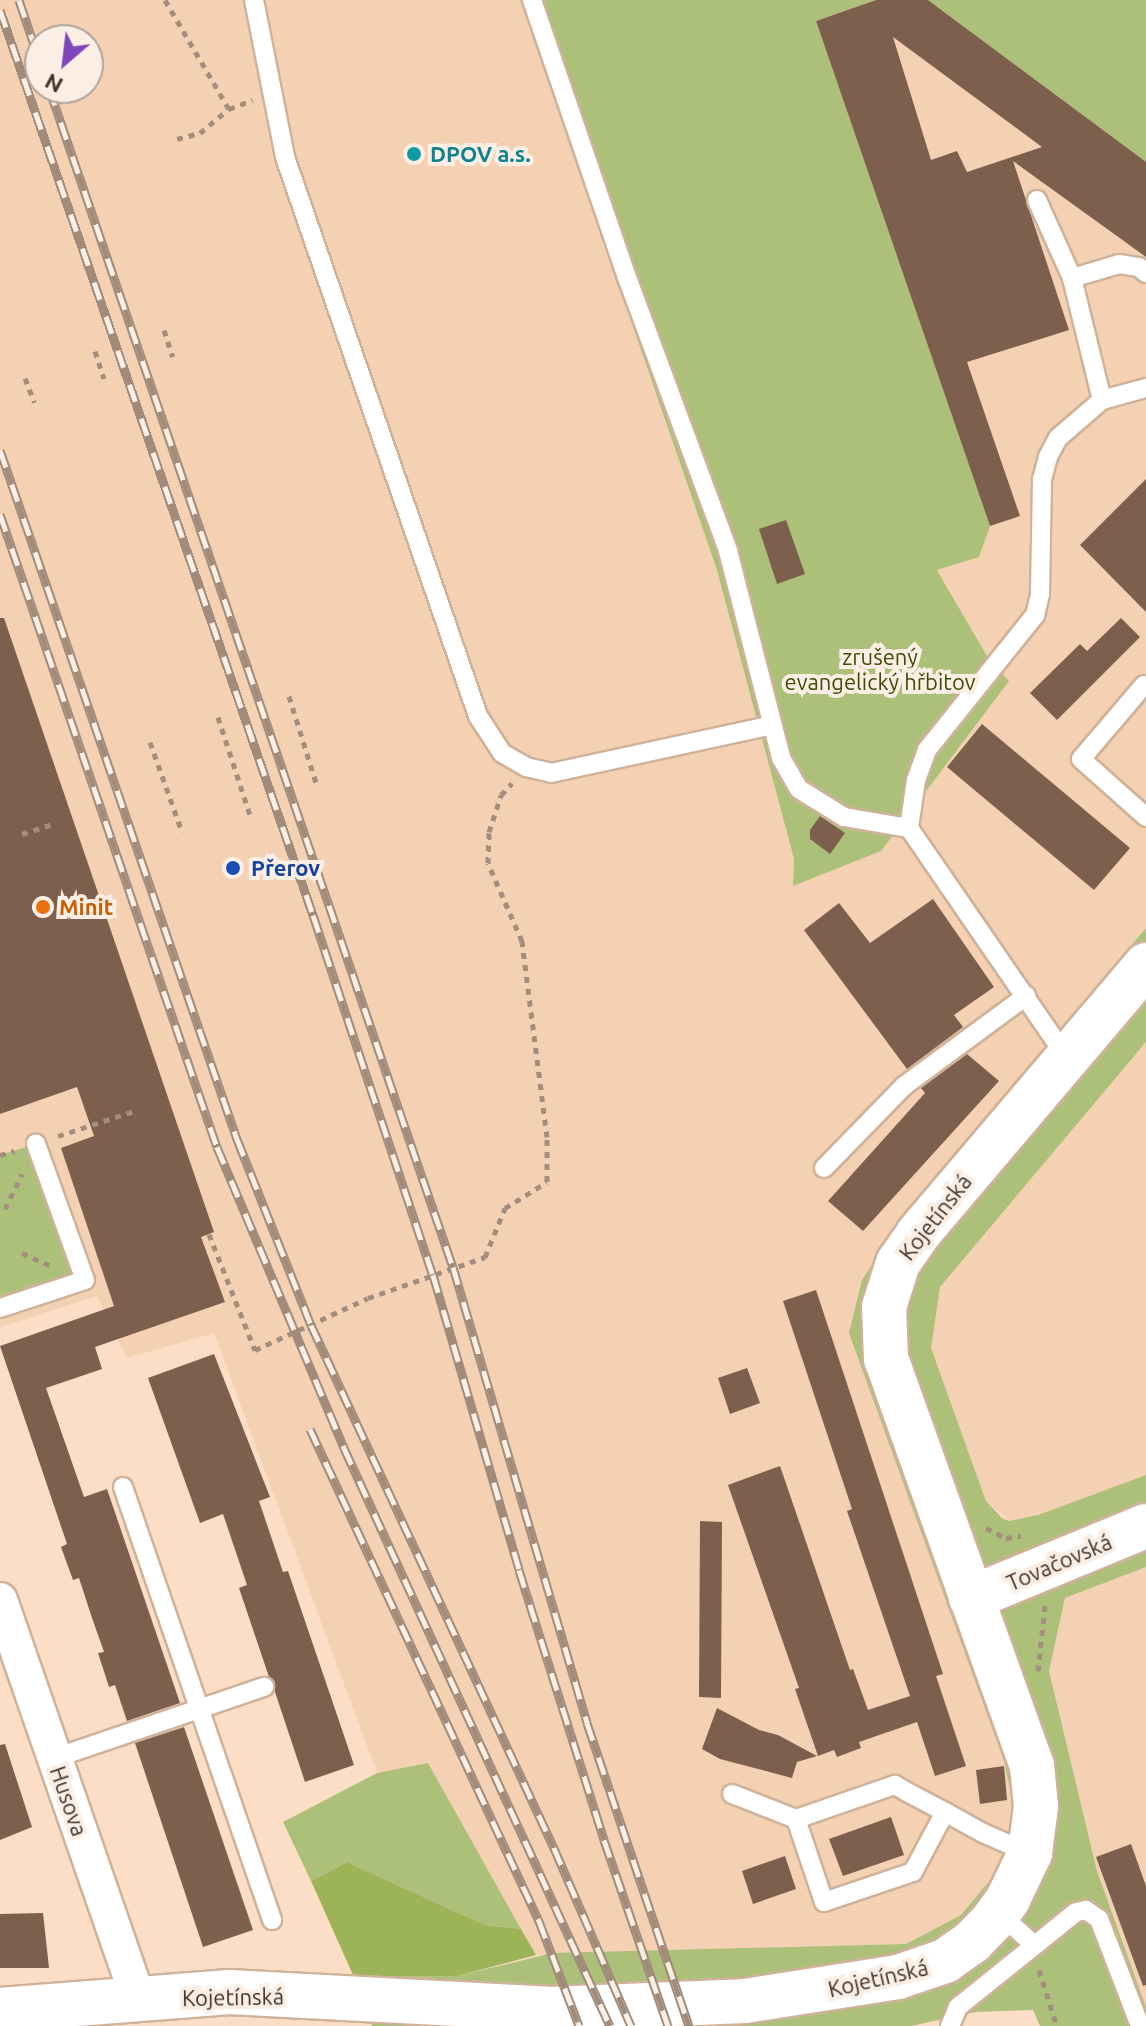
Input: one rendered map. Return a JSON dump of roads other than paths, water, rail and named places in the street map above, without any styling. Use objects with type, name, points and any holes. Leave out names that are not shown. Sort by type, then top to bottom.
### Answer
[{"type":"main road","name":"Kojetínská","points":[[0,2010],[141,2007],[229,1992],[549,2009],[745,2001],[855,1985],[922,1971],[945,1961],[972,1942],[999,1913],[1022,1874],[1030,1853],[1036,1806],[1032,1766],[886,1359],[884,1307],[898,1263],[918,1234],[1146,965]]},
{"type":"main road","name":"Tovačovská","points":[[971,1598],[1145,1530]]},
{"type":"street","name":"Husova","points":[[0,1600],[6,1639],[55,1758],[141,2007]]},
{"type":"lane","points":[[254,0],[285,157],[478,716],[502,753],[526,767],[551,773],[773,725]]},
{"type":"lane","points":[[532,0],[623,265],[728,551],[781,758],[799,789],[844,817],[909,828]]},
{"type":"lane","points":[[1037,200],[1072,278],[1102,400]]},
{"type":"lane","points":[[1072,278],[1119,264],[1139,267],[1146,273]]},
{"type":"lane","points":[[1067,1058],[909,828],[916,780],[927,750],[1035,615],[1040,594],[1042,479],[1048,457],[1058,438],[1102,400],[1146,388]]},
{"type":"lane","points":[[1144,685],[1081,759],[1146,817]]},
{"type":"lane","points":[[824,1168],[904,1086],[1026,996]]},
{"type":"lane","points":[[0,1308],[85,1280],[36,1144]]},
{"type":"lane","points":[[123,1487],[272,1920]]},
{"type":"lane","points":[[55,1758],[264,1687]]},
{"type":"lane","points":[[732,1794],[796,1819],[895,1785],[1030,1853]]},
{"type":"lane","points":[[796,1819],[824,1902],[913,1872],[945,1812]]},
{"type":"lane","points":[[950,2026],[958,2007],[1076,1912],[1086,1910],[1095,1913],[1140,2026]]},
{"type":"lane","points":[[999,1913],[1034,1945]]},
{"type":"railway","points":[[19,0],[27,24]]},
{"type":"railway","points":[[0,10],[313,915],[433,1275],[519,1570],[604,1840],[668,2026]]},
{"type":"railway","points":[[54,104],[453,1267],[587,1723],[689,2026]]},
{"type":"railway","points":[[0,450],[237,1139],[311,1325],[554,1848],[631,2026]]},
{"type":"railway","points":[[0,514],[217,1147],[344,1448],[610,2026]]},
{"type":"railway","points":[[310,1429],[539,1921],[579,2026]]},
{"type":"place","name":"DPOV a.s.","points":[[414,154]]},
{"type":"place","name":"Přerov","points":[[233,868]]},
{"type":"place","name":"Minit","points":[[43,907]]},
{"type":"park label","name":"zrušený evangelický hřbitov","points":[[880,668]]}]
